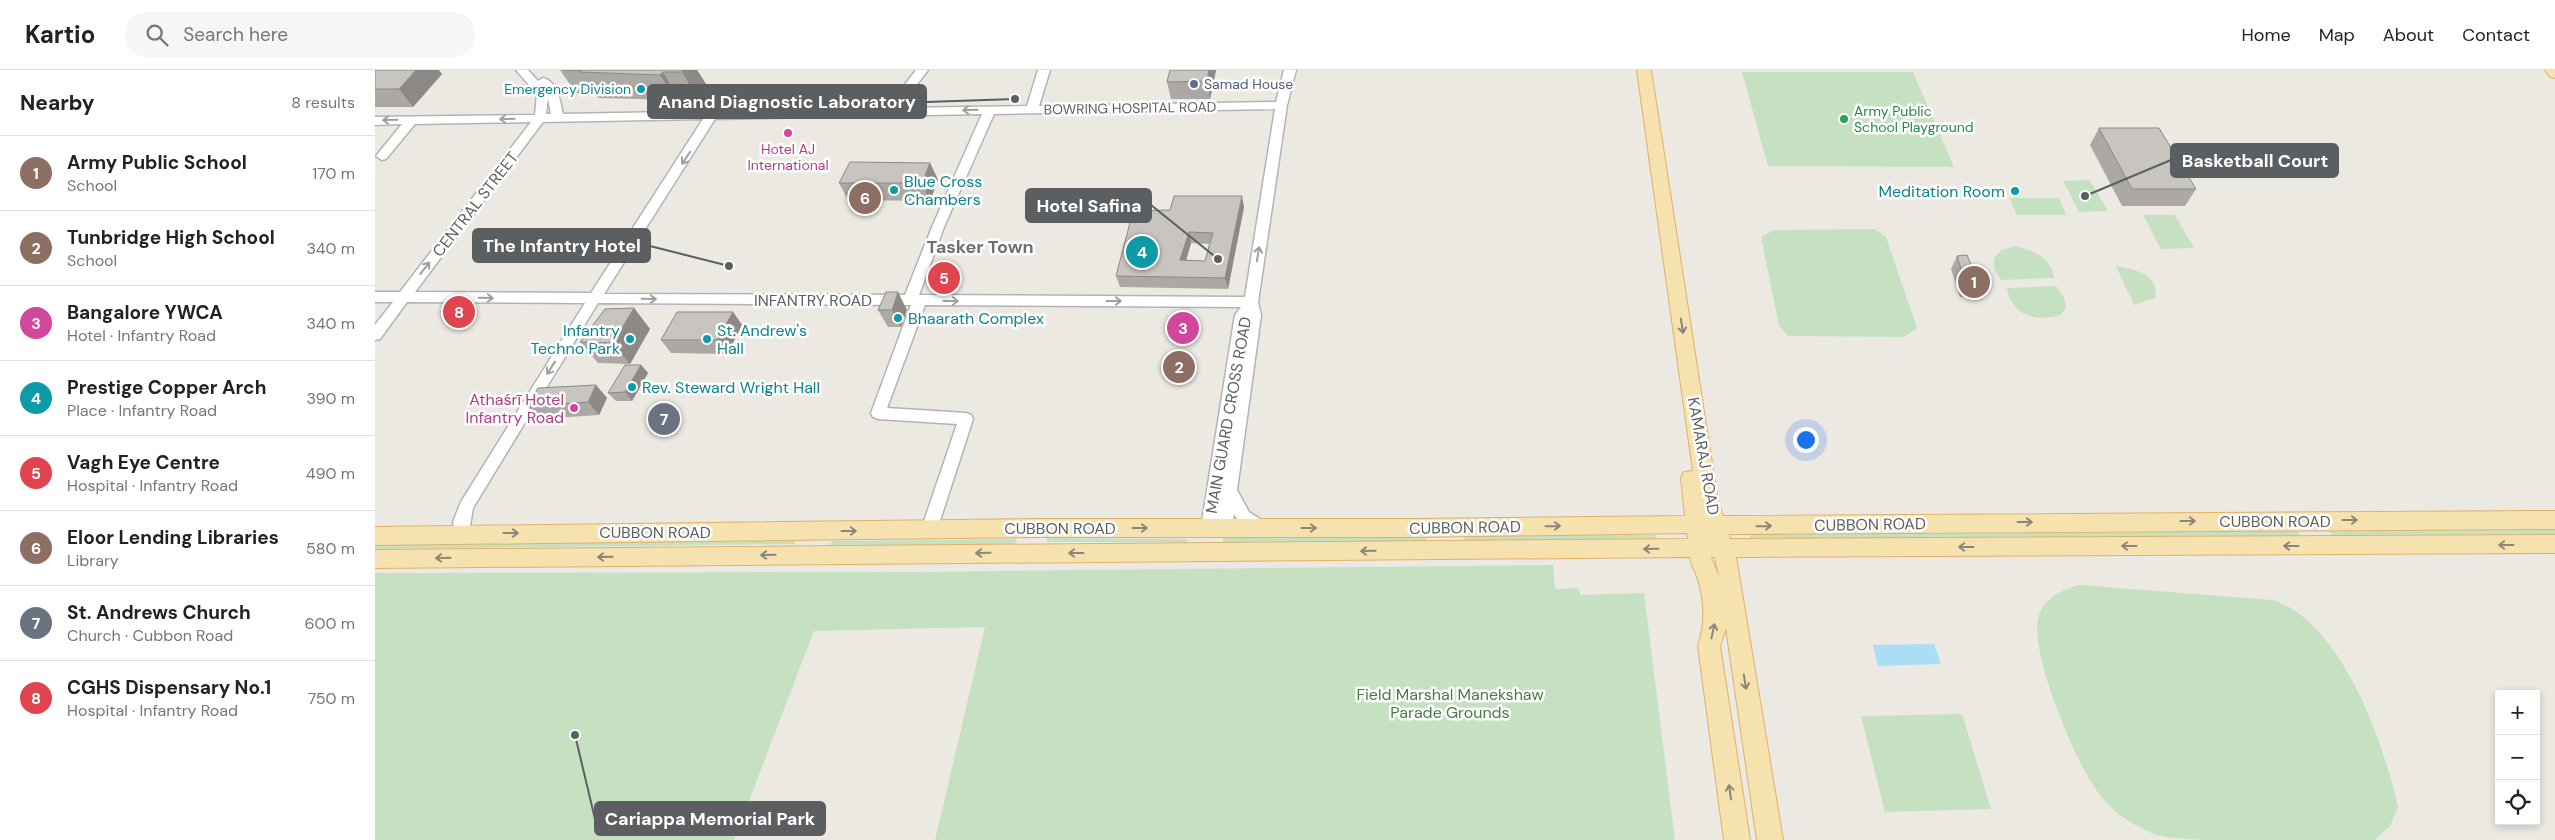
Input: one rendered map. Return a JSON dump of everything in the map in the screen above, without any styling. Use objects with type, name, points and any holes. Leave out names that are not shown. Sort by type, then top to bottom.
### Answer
[{"type":"main road","name":"KAMARAJ ROAD","points":[[1635,70],[1706,524],[1699,548],[1701,561],[1710,582],[1715,609],[1715,628],[1709,646],[1736,833]]},
{"type":"main road","name":"KAMARAJ ROAD","points":[[1644,70],[1681,360]]},
{"type":"main road","points":[[2551,70],[2555,74]]},
{"type":"main road","points":[[2432,520],[2447,545]]},
{"type":"main road","name":"CUBBON ROAD","points":[[375,536],[463,533],[1039,528],[1445,528],[1706,524],[2555,520]]},
{"type":"main road","points":[[2311,521],[2323,546]]},
{"type":"main road","name":"KAMARAJ ROAD","points":[[1706,524],[1723,548],[1768,833]]},
{"type":"main road","points":[[1031,552],[1039,528]]},
{"type":"main road","points":[[1444,551],[1445,528]]},
{"type":"main road","points":[[803,555],[813,531]]},
{"type":"main road","name":"CUBBON ROAD","points":[[375,559],[1031,552],[2555,544]]},
{"type":"main road","points":[[1736,833],[1768,833]]},
{"type":"street","points":[[375,121],[540,118],[543,94],[522,70]]},
{"type":"street","points":[[535,70],[553,93],[558,118]]},
{"type":"street","points":[[891,111],[922,70]]},
{"type":"street","points":[[1032,110],[1043,70]]},
{"type":"street","name":"MAIN GUARD CROSS ROAD","points":[[1216,528],[1230,492],[1254,315],[1251,302],[1281,105],[1290,70]]},
{"type":"street","name":"BOWRING HOSPITAL ROAD","points":[[540,118],[710,116],[725,113],[1281,105]]},
{"type":"street","points":[[929,530],[965,419],[878,413],[938,227],[990,110]]},
{"type":"street","points":[[463,533],[461,522],[466,506],[594,299],[706,126],[710,116]]},
{"type":"street","name":"CENTRAL STREET","points":[[375,335],[540,118]]},
{"type":"street","points":[[382,156],[412,120]]},
{"type":"street","name":"INFANTRY ROAD","points":[[375,297],[1251,302]]},
{"type":"street","name":"MAIN GUARD CROSS ROAD","points":[[1216,528],[1242,315],[1251,302]]},
{"type":"street","points":[[1230,492],[1243,517],[1261,528]]},
{"type":"green space","name":"Army Public School Playground","points":[[1742,72],[1913,72],[1954,167],[1768,166]]},
{"type":"green space","points":[[2090,180],[2108,211],[2079,212],[2063,181]]},
{"type":"green space","points":[[2009,198],[2059,198],[2066,215],[2017,215]]},
{"type":"green space","points":[[2143,215],[2175,215],[2194,248],[2161,249]]},
{"type":"green space","points":[[1875,229],[1886,237],[1917,328],[1904,337],[1788,336],[1779,326],[1761,237],[1774,230]]},
{"type":"green space","points":[[2015,246],[2041,256],[2049,265],[2054,278],[2001,280],[1994,269],[1994,258],[2002,250]]},
{"type":"green space","points":[[2116,266],[2138,271],[2150,279],[2156,290],[2155,298],[2134,305]]},
{"type":"green space","points":[[2056,286],[2064,297],[2066,307],[2061,315],[2043,318],[2027,315],[2020,311],[2009,297],[2007,288]]},
{"type":"green space","points":[[2555,529],[2555,534],[2331,536],[2329,531]]},
{"type":"green space","points":[[2297,531],[2300,536],[1751,540],[1750,535]]},
{"type":"green space","points":[[1464,535],[1656,535],[1657,540],[1464,540]]},
{"type":"green space","points":[[1426,537],[1426,541],[1223,542],[1223,538]]},
{"type":"green space","points":[[1047,538],[1187,539],[1187,542],[1046,542]]},
{"type":"green space","points":[[1017,539],[1015,544],[830,546],[832,541]]},
{"type":"green space","points":[[796,540],[794,544],[375,549],[375,544]]},
{"type":"green space","name":"Field Marshal Manekshaw Parade Grounds","points":[[1553,565],[1555,589],[1579,588],[1580,595],[1644,593],[1675,840],[935,840],[985,627],[814,631],[734,840],[375,840],[375,573],[910,572]]},
{"type":"green space","points":[[2080,585],[2272,600],[2297,612],[2319,632],[2338,657],[2356,687],[2370,719],[2382,750],[2398,807],[2390,826],[2375,840],[2222,840],[2174,838],[2156,835],[2134,824],[2108,805],[2081,764],[2069,739],[2048,685],[2037,636],[2040,612],[2048,601],[2066,589]]},
{"type":"green space","points":[[1962,714],[1991,809],[1885,812],[1861,716]]},
{"type":"water","points":[[1934,644],[1941,664],[1878,666],[1873,645]]},
{"type":"building","points":[[375,70],[416,70],[399,89],[375,89]]},
{"type":"building","points":[[582,70],[683,70],[682,72],[663,72],[660,75],[580,72]]},
{"type":"building","points":[[1170,70],[1209,70],[1207,81],[1167,82]]},
{"type":"building","points":[[2099,128],[2159,128],[2196,189],[2132,189]]},
{"type":"building","points":[[850,162],[930,163],[922,183],[839,183]]},
{"type":"building","points":[[1174,196],[1242,196],[1225,278],[1116,276],[1133,211],[1170,210]],"holes":[[[1189,232],[1213,233],[1205,261],[1180,260]]]},
{"type":"building","points":[[1967,255],[1979,284],[1966,284],[1957,256]]},
{"type":"building","points":[[886,292],[898,292],[892,310],[878,310]]},
{"type":"building","points":[[634,308],[613,343],[580,342],[605,309]]},
{"type":"building","points":[[677,312],[733,312],[717,340],[661,340]]},
{"type":"building","points":[[625,365],[641,365],[625,392],[608,393]]},
{"type":"building","points":[[596,385],[588,402],[527,406],[538,388]]},
{"type":"place","name":"Samad House","points":[[1194,84]]},
{"type":"place","name":"Emergency Division","points":[[641,89]]},
{"type":"place","name":"Anand Diagnostic Laboratory","points":[[1015,99]]},
{"type":"place","name":"Army Public School Playground","points":[[1844,119]]},
{"type":"place","name":"Hotel AJ International","points":[[788,133]]},
{"type":"place","name":"Blue Cross Chambers","points":[[894,190]]},
{"type":"place","name":"Meditation Room","points":[[2015,191]]},
{"type":"place","name":"Basketball Court","points":[[2085,196]]},
{"type":"place","name":"Eloor Lending Libraries","points":[[865,198]]},
{"type":"place","name":"Prestige Copper Arch","points":[[1142,252]]},
{"type":"place","name":"Hotel Safina","points":[[1218,259]]},
{"type":"place","name":"The Infantry Hotel","points":[[729,266]]},
{"type":"place","name":"Vagh Eye Centre","points":[[944,278]]},
{"type":"place","name":"Army Public School","points":[[1974,282]]},
{"type":"place","name":"CGHS Dispensary No.1","points":[[459,312]]},
{"type":"place","name":"Bhaarath Complex","points":[[898,318]]},
{"type":"place","name":"Bangalore YWCA","points":[[1183,328]]},
{"type":"place","name":"Infantry Techno Park","points":[[630,339]]},
{"type":"place","name":"St. Andrew's Hall","points":[[707,339]]},
{"type":"place","name":"Tunbridge High School","points":[[1179,367]]},
{"type":"place","name":"Rev. Steward Wright Hall","points":[[632,387]]},
{"type":"place","name":"Athaśrī Hotel Infantry Road","points":[[574,408]]},
{"type":"place","name":"St. Andrews Church","points":[[664,419]]},
{"type":"place","name":"Cariappa Memorial Park","points":[[575,735]]},
{"type":"district","name":"Tasker Town","points":[[980,247]]}]
